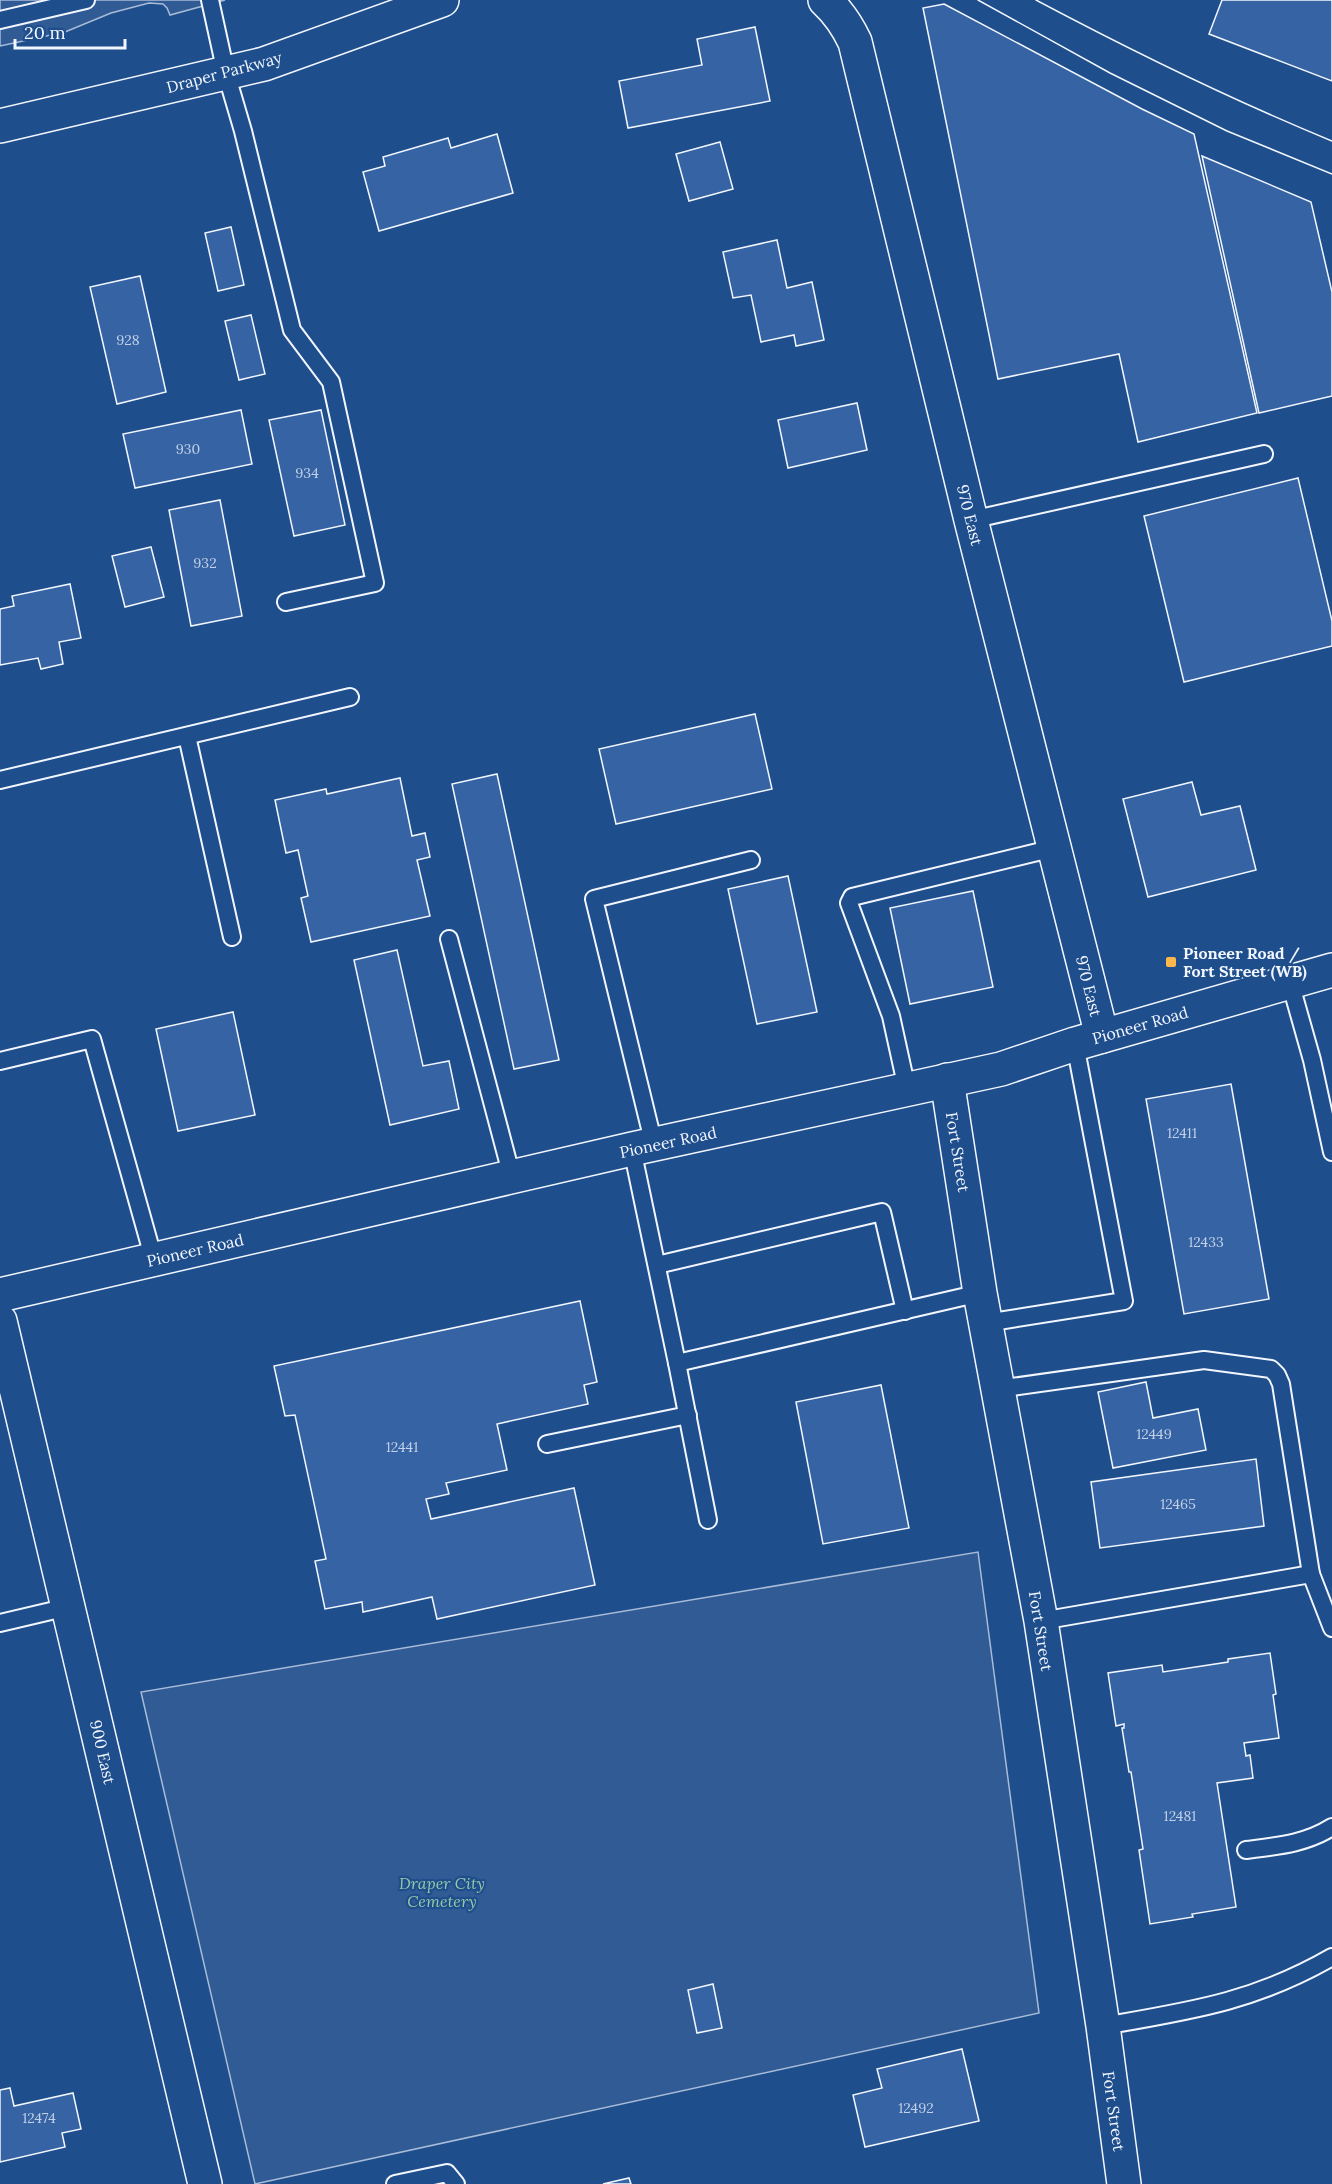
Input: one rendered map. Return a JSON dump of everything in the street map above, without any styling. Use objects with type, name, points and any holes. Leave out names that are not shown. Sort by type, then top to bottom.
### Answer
[{"type":"street","name":"Draper Parkway","points":[[0,126],[264,64],[442,0]]},
{"type":"street","name":"970 East","points":[[831,6],[847,25],[855,42],[970,520],[1054,848],[1089,1040]]},
{"type":"street","name":"Pioneer Road","points":[[0,1295],[643,1147],[1001,1068],[1089,1040],[1332,970]]},
{"type":"street","name":"Fort Street","points":[[947,1080],[983,1308],[1041,1621],[1124,2184]]},
{"type":"street","name":"900 East","points":[[0,1321],[205,2184]]},
{"type":"lane","points":[[0,20],[86,0]]},
{"type":"lane","points":[[210,0],[226,73],[243,131],[292,330],[331,382],[375,583],[286,602]]},
{"type":"lane","points":[[970,520],[1264,454]]},
{"type":"lane","points":[[0,780],[350,697]]},
{"type":"lane","points":[[187,736],[232,937]]},
{"type":"lane","points":[[907,1089],[891,1016],[849,903],[852,897],[1054,848]]},
{"type":"lane","points":[[708,1520],[657,1265],[643,1147],[594,899],[751,860]]},
{"type":"lane","points":[[449,939],[512,1177]]},
{"type":"lane","points":[[1290,982],[1312,1060],[1332,1152]]},
{"type":"lane","points":[[0,1061],[92,1039],[154,1260]]},
{"type":"lane","points":[[677,1363],[905,1311],[1124,1301],[1089,1040]]},
{"type":"lane","points":[[657,1265],[882,1212],[905,1311]]},
{"type":"lane","points":[[998,1389],[1204,1360],[1271,1369],[1277,1374],[1281,1384],[1311,1574],[1332,1628]]},
{"type":"lane","points":[[547,1444],[688,1415]]},
{"type":"lane","points":[[1041,1621],[1311,1574]]},
{"type":"lane","points":[[0,1623],[68,1608]]},
{"type":"lane","points":[[1246,1850],[1299,1843],[1332,1827]]},
{"type":"lane","points":[[1102,2026],[1203,2008],[1238,1999],[1273,1988],[1332,1957]]},
{"type":"lane","points":[[395,2184],[447,2173],[456,2184]]},
{"type":"shaded area","points":[[0,0],[225,0],[170,15],[163,4],[149,3],[111,13],[65,32],[0,46]]},
{"type":"shaded area","name":"Draper City Cemetery","points":[[978,1552],[1039,2013],[255,2184],[141,1692]]},
{"type":"building","points":[[1222,0],[1332,0],[1332,81],[1209,34]]},
{"type":"building","points":[[944,4],[1142,109],[1194,134],[1257,413],[1138,442],[1119,354],[998,379],[923,8]]},
{"type":"building","points":[[755,27],[770,101],[628,128],[619,81],[702,65],[697,39]]},
{"type":"building","points":[[497,134],[513,193],[379,231],[363,172],[385,166],[383,157],[448,138],[451,148]]},
{"type":"building","points":[[720,142],[733,189],[689,201],[676,154]]},
{"type":"building","points":[[1202,156],[1311,202],[1332,292],[1332,396],[1259,413]]},
{"type":"building","points":[[231,227],[244,285],[218,291],[205,233]]},
{"type":"building","points":[[777,240],[787,288],[812,282],[824,340],[796,346],[794,335],[761,342],[751,295],[733,298],[723,252]]},
{"type":"building","points":[[140,276],[166,392],[117,404],[90,287]]},
{"type":"building","points":[[251,315],[265,374],[239,380],[225,321]]},
{"type":"building","points":[[857,403],[867,450],[788,468],[778,420]]},
{"type":"building","points":[[241,410],[252,464],[135,488],[123,434]]},
{"type":"building","points":[[321,410],[345,525],[294,536],[269,420]]},
{"type":"building","points":[[1298,478],[1332,621],[1332,646],[1184,682],[1144,516]]},
{"type":"building","points":[[220,500],[242,616],[191,626],[169,510]]},
{"type":"building","points":[[151,547],[164,597],[125,607],[112,556]]},
{"type":"building","points":[[70,584],[81,638],[59,642],[63,664],[41,669],[38,658],[0,665],[0,609],[14,606],[12,596]]},
{"type":"building","points":[[755,714],[772,789],[616,824],[599,749]]},
{"type":"building","points":[[497,774],[559,1060],[514,1069],[452,784]]},
{"type":"building","points":[[400,778],[412,836],[425,833],[430,857],[417,860],[430,916],[311,942],[301,898],[308,896],[298,850],[286,853],[275,800],[326,789],[327,794]]},
{"type":"building","points":[[1192,782],[1201,815],[1240,806],[1256,870],[1148,897],[1123,799]]},
{"type":"building","points":[[788,876],[817,1012],[757,1024],[728,889]]},
{"type":"building","points":[[973,891],[993,987],[910,1004],[890,908]]},
{"type":"building","points":[[397,950],[423,1066],[449,1061],[459,1109],[390,1125],[354,960]]},
{"type":"building","points":[[233,1012],[255,1115],[178,1131],[156,1029]]},
{"type":"building","points":[[1231,1084],[1269,1299],[1184,1314],[1146,1099]]},
{"type":"building","points":[[580,1301],[597,1382],[584,1385],[588,1404],[497,1424],[507,1470],[446,1483],[449,1494],[426,1499],[431,1519],[574,1488],[595,1585],[437,1619],[432,1597],[363,1612],[362,1602],[325,1609],[315,1561],[326,1559],[295,1415],[285,1416],[274,1366]]},
{"type":"building","points":[[1146,1382],[1153,1418],[1198,1409],[1206,1450],[1113,1468],[1098,1392]]},
{"type":"building","points":[[881,1385],[909,1528],[823,1544],[796,1402]]},
{"type":"building","points":[[1256,1459],[1264,1526],[1100,1548],[1091,1482]]},
{"type":"building","points":[[1270,1653],[1279,1738],[1244,1743],[1246,1756],[1250,1755],[1253,1778],[1217,1783],[1236,1907],[1150,1924],[1139,1850],[1143,1849],[1122,1728],[1124,1724],[1116,1726],[1108,1673],[1162,1665],[1163,1672]]},
{"type":"building","points":[[713,1984],[722,2028],[697,2033],[688,1990]]},
{"type":"building","points":[[962,2049],[979,2121],[865,2147],[853,2095],[882,2088],[877,2069]]},
{"type":"building","points":[[10,2088],[14,2106],[73,2093],[81,2129],[62,2133],[65,2147],[0,2162],[0,2090]]},
{"type":"building","points":[[629,2178],[631,2184],[603,2184]]},
{"type":"tram line","points":[[978,0],[1110,73],[1227,131],[1332,174]]},
{"type":"tram line","points":[[1036,0],[1182,74],[1332,141]]},
{"type":"place","name":"Pioneer Road / Fort Street (WB)","points":[[1171,962]]}]
